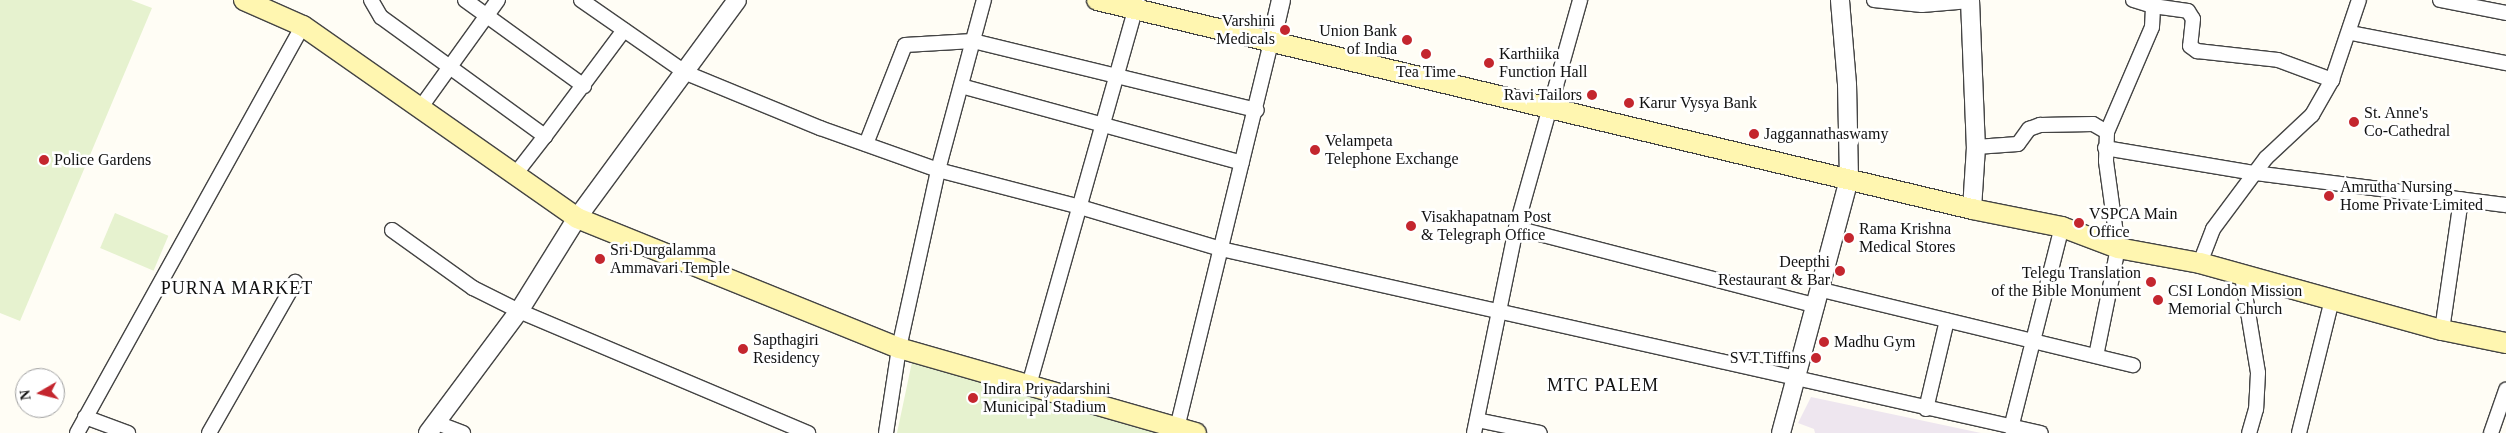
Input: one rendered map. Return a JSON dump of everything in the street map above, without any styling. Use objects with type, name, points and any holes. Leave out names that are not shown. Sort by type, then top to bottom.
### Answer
[{"type":"main road","points":[[244,0],[302,26],[421,107],[514,176],[577,218],[900,348],[1186,431]]},
{"type":"main road","points":[[1097,0],[1137,5],[1271,43],[1549,110],[1972,209],[2062,227],[2118,248],[2200,263],[2442,330],[2506,343]]},
{"type":"street","points":[[465,0],[584,86]]},
{"type":"street","points":[[421,107],[453,66],[498,0]]},
{"type":"street","points":[[581,0],[686,73],[866,144],[938,170],[1080,207],[1221,249],[1795,380],[2041,433]]},
{"type":"street","points":[[463,433],[433,428],[519,311],[577,218],[686,73],[737,0]]},
{"type":"street","points":[[886,433],[900,348],[938,170],[984,0]]},
{"type":"street","points":[[1186,431],[1221,249],[1257,110],[1281,0]]},
{"type":"street","points":[[1540,433],[1476,427],[1516,228],[1580,0]]},
{"type":"street","points":[[1781,433],[1820,298],[1849,179],[1847,84],[1840,0]]},
{"type":"street","points":[[1874,0],[1922,5],[1970,1],[1976,147],[1972,209]]},
{"type":"street","points":[[2134,0],[2153,6],[2188,11],[2193,19],[2190,46],[2197,51],[2278,60],[2332,80]]},
{"type":"street","points":[[2200,263],[2213,230],[2254,173],[2266,158],[2312,115],[2332,80],[2350,33],[2359,0]]},
{"type":"street","points":[[2440,0],[2506,13]]},
{"type":"street","points":[[374,1],[381,17],[453,66],[545,136]]},
{"type":"street","points":[[1029,386],[1137,5]]},
{"type":"street","points":[[2096,356],[2118,248],[2105,148],[2107,132],[2152,27],[2153,6]]},
{"type":"street","points":[[77,433],[302,26]]},
{"type":"street","points":[[514,176],[584,86],[624,30]]},
{"type":"street","points":[[2350,33],[2506,63]]},
{"type":"street","points":[[866,144],[905,45],[973,41],[1257,110]]},
{"type":"street","points":[[961,86],[1242,163]]},
{"type":"street","points":[[1976,147],[2018,144],[2029,129],[2040,125],[2093,124],[2107,132]]},
{"type":"street","points":[[2105,148],[2254,173],[2506,205]]},
{"type":"street","points":[[2442,330],[2461,199]]},
{"type":"street","points":[[2012,428],[2062,227]]},
{"type":"street","points":[[1516,228],[1820,298],[1947,320],[2133,365]]},
{"type":"street","points":[[392,230],[473,288],[519,311],[808,433]]},
{"type":"street","points":[[2242,276],[2258,373],[2256,409],[2249,433]]},
{"type":"street","points":[[209,433],[295,282]]},
{"type":"street","points":[[2299,433],[2332,300]]},
{"type":"street","points":[[1926,409],[1947,320]]},
{"type":"street","points":[[2491,433],[2506,390]]},
{"type":"street","points":[[85,417],[128,433]]},
{"type":"shaded area","points":[[1811,397],[1981,433],[1815,433],[1814,429],[1798,423]]},
{"type":"green space","name":"Police Gardens","points":[[0,0],[131,0],[152,8],[20,321],[0,313]]},
{"type":"green space","points":[[115,213],[168,236],[154,271],[100,248]]},
{"type":"green space","name":"Indira Priyadarshini Municipal Stadium","points":[[912,362],[1169,433],[897,433]]},
{"type":"place","name":"Varshini Medicals","points":[[1285,30]]},
{"type":"place","name":"Union Bank of India","points":[[1407,40]]},
{"type":"place","name":"Tea Time","points":[[1426,54]]},
{"type":"place","name":"Karthiika Function Hall","points":[[1489,63]]},
{"type":"place","name":"Ravi Tailors","points":[[1592,95]]},
{"type":"place","name":"Karur Vysya Bank","points":[[1629,103]]},
{"type":"place","name":"St. Anne's Co-Cathedral","points":[[2354,122]]},
{"type":"place","name":"Jaggannathaswamy","points":[[1754,134]]},
{"type":"place","name":"Velampeta Telephone Exchange","points":[[1315,150]]},
{"type":"place","name":"Police Gardens","points":[[44,160]]},
{"type":"place","name":"Amrutha Nursing Home Private Limited","points":[[2329,196]]},
{"type":"place","name":"VSPCA Main Office","points":[[2079,223]]},
{"type":"place","name":"Visakhapatnam Post & Telegraph Office","points":[[1411,226]]},
{"type":"place","name":"Rama Krishna Medical Stores","points":[[1849,238]]},
{"type":"place","name":"Sri Durgalamma Ammavari Temple","points":[[600,259]]},
{"type":"place","name":"Deepthi Restaurant & Bar","points":[[1840,271]]},
{"type":"place","name":"Telegu Translation of the Bible Monument","points":[[2151,282]]},
{"type":"place","name":"CSI London Mission Memorial Church","points":[[2158,300]]},
{"type":"place","name":"Madhu Gym","points":[[1824,342]]},
{"type":"place","name":"Sapthagiri Residency","points":[[743,349]]},
{"type":"place","name":"SVT Tiffins","points":[[1816,358]]},
{"type":"place","name":"Indira Priyadarshini Municipal Stadium","points":[[973,398]]},
{"type":"district","name":"PURNA MARKET","points":[[237,288]]},
{"type":"district","name":"MTC PALEM","points":[[1603,385]]}]
